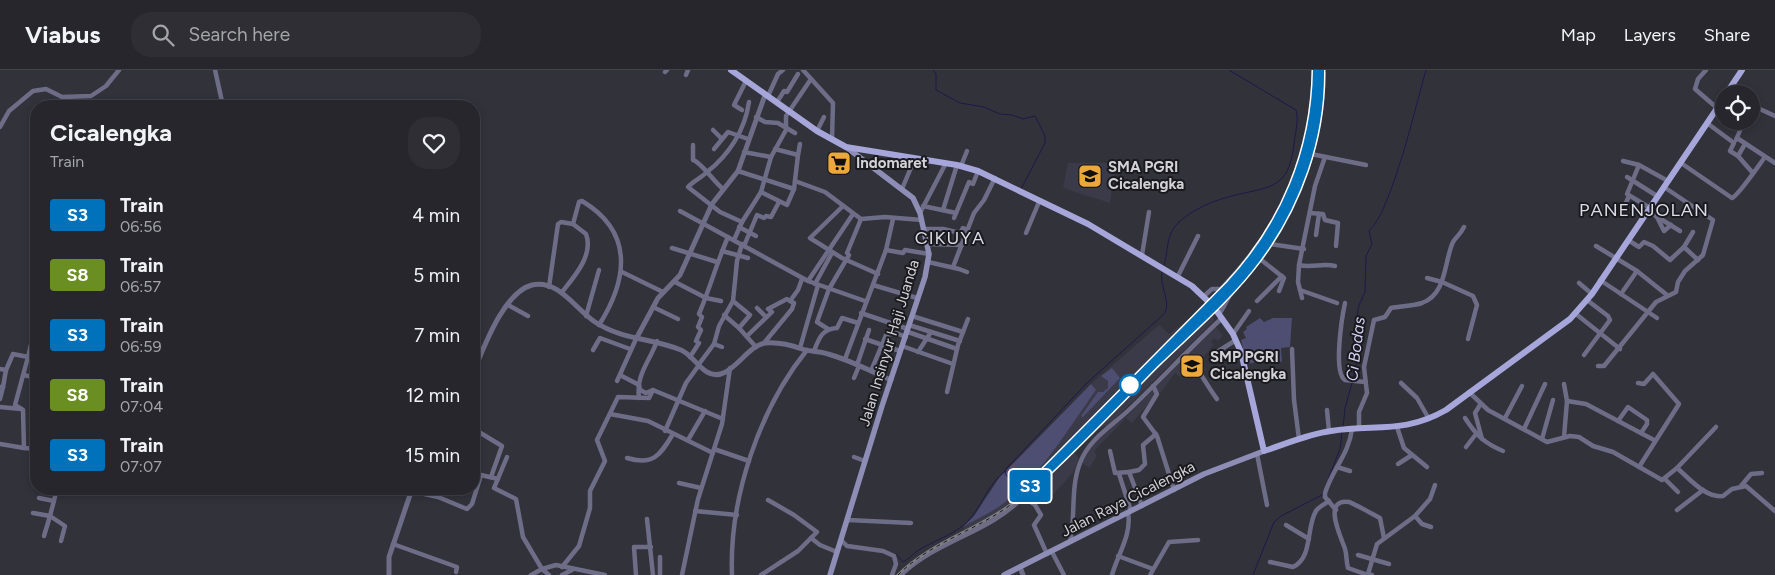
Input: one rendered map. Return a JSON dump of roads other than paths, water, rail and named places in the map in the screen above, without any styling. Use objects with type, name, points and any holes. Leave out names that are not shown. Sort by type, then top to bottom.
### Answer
[{"type":"main road","points":[[1732,85],[1742,70]]},
{"type":"main road","points":[[735,71],[746,81],[817,131],[846,148],[959,165],[994,178],[1039,202],[1078,218],[1178,276],[1204,296],[1235,337],[1245,364],[1261,452],[1329,431],[1397,428],[1418,424],[1446,410],[1576,314],[1592,294],[1715,111]]},
{"type":"main road","name":"Jalan Insinyur Haji Juanda","points":[[830,575],[908,331],[929,254],[921,210],[913,198],[846,148]]},
{"type":"main road","name":"Jalan Raya Cicalengka","points":[[1004,575],[1226,465],[1261,452]]},
{"type":"street","points":[[0,127],[9,111],[33,91],[46,89],[62,97],[92,96],[106,86],[119,70]]},
{"type":"street","points":[[215,70],[222,100]]},
{"type":"street","points":[[617,381],[630,349],[653,306],[663,292],[674,282],[690,255],[712,204],[738,171],[756,117],[778,74],[783,70]]},
{"type":"street","points":[[803,70],[833,102],[832,140]]},
{"type":"street","points":[[1706,70],[1698,79],[1695,89],[1715,106]]},
{"type":"street","points":[[777,102],[784,91],[787,92],[798,74]]},
{"type":"street","points":[[734,240],[761,192],[771,157],[786,130],[786,116],[811,79]]},
{"type":"street","points":[[1070,542],[1074,528],[1074,490],[1083,456],[1099,435],[1132,408],[1220,316],[1230,295],[1260,259],[1291,210],[1311,154],[1319,115],[1322,79]]},
{"type":"street","points":[[742,110],[734,105],[746,81]]},
{"type":"street","points":[[1204,296],[1212,289],[1221,289],[1237,273],[1263,241],[1280,213],[1296,178],[1306,143],[1311,120],[1315,82]]},
{"type":"street","points":[[756,236],[720,212],[688,187],[707,173],[727,153],[738,136],[749,105],[759,111]]},
{"type":"street","points":[[1760,109],[1775,116]]},
{"type":"street","points":[[756,117],[765,122],[778,123],[786,130],[796,133]]},
{"type":"street","points":[[817,131],[824,117]]},
{"type":"street","points":[[1707,123],[1734,144]]},
{"type":"street","points":[[714,130],[721,138]]},
{"type":"street","points":[[1740,130],[1730,151],[1738,156],[1752,172]]},
{"type":"street","points":[[714,149],[721,138],[728,132],[748,139]]},
{"type":"street","points":[[1737,138],[1775,164]]},
{"type":"street","points":[[761,192],[787,205],[794,189],[800,144]]},
{"type":"street","points":[[1738,156],[1745,144]]},
{"type":"street","points":[[693,145],[694,160],[703,166],[707,173],[723,189]]},
{"type":"street","points":[[775,149],[798,155]]},
{"type":"street","points":[[943,210],[959,165],[967,151]]},
{"type":"street","points":[[744,152],[771,157]]},
{"type":"street","points":[[1311,154],[1366,165]]},
{"type":"street","points":[[1302,298],[1298,282],[1299,265],[1304,249],[1318,175],[1322,172],[1325,157]]},
{"type":"street","points":[[1680,163],[1732,198],[1738,194],[1764,157]]},
{"type":"street","points":[[902,189],[915,158]]},
{"type":"street","points":[[1598,366],[1604,366],[1620,349],[1647,312],[1667,295],[1676,292],[1678,280],[1704,252],[1713,220],[1640,165],[1623,161]]},
{"type":"street","points":[[946,163],[921,210],[943,210],[956,213]]},
{"type":"street","points":[[1620,214],[1629,196],[1627,194],[1632,180],[1640,165]]},
{"type":"street","points":[[738,171],[794,189]]},
{"type":"street","points":[[954,218],[969,182],[974,184],[978,172]]},
{"type":"street","points":[[1627,177],[1657,196]]},
{"type":"street","points":[[953,267],[974,213],[984,200],[994,178]]},
{"type":"street","points":[[795,181],[825,192],[861,219],[878,216],[893,219],[922,220]]},
{"type":"street","points":[[1629,196],[1680,231]]},
{"type":"street","points":[[573,224],[580,201],[597,210],[616,236],[622,272],[611,306],[600,325]]},
{"type":"street","points":[[666,431],[679,399],[699,364],[714,344],[724,315],[734,300],[738,255],[757,215],[764,218],[766,216],[771,217],[780,202]]},
{"type":"street","points":[[1026,233],[1039,202]]},
{"type":"street","points":[[843,206],[810,238],[830,252],[878,274]]},
{"type":"street","points":[[680,211],[805,280],[865,301]]},
{"type":"street","points":[[1142,255],[1149,212]]},
{"type":"street","points":[[1310,213],[1324,215],[1325,220],[1338,223],[1336,246]]},
{"type":"street","points":[[800,348],[817,285],[830,252],[853,214]]},
{"type":"street","points":[[1316,235],[1318,214]]},
{"type":"street","points":[[1657,216],[1664,231],[1670,225]]},
{"type":"street","points":[[858,323],[843,317],[837,328],[828,328],[817,322],[829,289],[846,260],[861,219]]},
{"type":"street","points":[[845,360],[865,301],[878,274],[893,219]]},
{"type":"street","points":[[549,287],[558,224],[561,222],[573,224],[586,234],[586,250],[584,260],[562,292]]},
{"type":"street","points":[[1336,510],[1325,493],[1348,449],[1353,429],[1367,393],[1363,382],[1364,367],[1374,319],[1384,317],[1391,308],[1425,301],[1442,282],[1454,241],[1460,236],[1464,227]]},
{"type":"street","points":[[924,229],[943,229],[960,233],[963,228],[967,230]]},
{"type":"street","points":[[1628,240],[1639,247],[1643,242],[1653,246],[1670,260],[1682,249],[1693,232]]},
{"type":"street","points":[[690,358],[699,343],[696,340],[701,330],[698,326],[702,316],[698,314],[706,298],[717,262],[728,236]]},
{"type":"street","points":[[1178,276],[1198,236]]},
{"type":"street","points":[[928,244],[962,245]]},
{"type":"street","points":[[1270,244],[1304,249]]},
{"type":"street","points":[[1596,246],[1637,271],[1667,295]]},
{"type":"street","points":[[672,248],[717,262]]},
{"type":"street","points":[[1682,249],[1698,260]]},
{"type":"street","points":[[1682,249],[1685,256]]},
{"type":"street","points":[[886,250],[902,253],[905,250],[929,254]]},
{"type":"street","points":[[722,251],[748,258]]},
{"type":"street","points":[[790,301],[805,280],[830,252]]},
{"type":"street","points":[[1260,259],[1282,276],[1284,281],[1279,291]]},
{"type":"street","points":[[928,262],[953,267],[966,272]]},
{"type":"street","points":[[1299,265],[1323,264],[1335,266]]},
{"type":"street","points":[[586,316],[599,270]]},
{"type":"street","points":[[1621,294],[1637,271]]},
{"type":"street","points":[[622,272],[663,292]]},
{"type":"street","points":[[1257,301],[1282,276]]},
{"type":"street","points":[[1428,278],[1473,296],[1477,304],[1468,339]]},
{"type":"street","points":[[1600,280],[1657,318]]},
{"type":"street","points":[[674,282],[706,298],[720,301]]},
{"type":"street","points":[[1579,282],[1592,294]]},
{"type":"street","points":[[480,357],[490,335],[508,305],[522,290],[539,284],[562,292],[586,316],[600,325],[616,333],[636,339],[657,341],[684,351],[707,372],[714,374],[723,373],[764,343],[794,304],[787,299],[768,309],[772,312],[747,336]]},
{"type":"street","points":[[873,285],[917,298]]},
{"type":"street","points":[[1300,290],[1337,303]]},
{"type":"street","points":[[734,300],[750,316],[739,328]]},
{"type":"street","points":[[1584,355],[1610,322],[1610,318],[1587,300]]},
{"type":"street","points":[[1345,303],[1337,344],[1341,375],[1345,380],[1363,382]]},
{"type":"street","points":[[508,305],[528,316]]},
{"type":"street","points":[[653,306],[678,319]]},
{"type":"street","points":[[757,308],[766,317]]},
{"type":"street","points":[[1217,352],[1235,337],[1249,312]]},
{"type":"street","points":[[862,313],[926,340],[957,349]]},
{"type":"street","points":[[1576,314],[1620,349]]},
{"type":"street","points":[[724,315],[756,347]]},
{"type":"street","points":[[912,316],[963,332]]},
{"type":"street","points":[[947,392],[957,349],[968,319]]},
{"type":"street","points":[[814,351],[820,335],[828,328]]},
{"type":"street","points":[[854,378],[869,330]]},
{"type":"street","points":[[870,371],[881,344],[888,334],[908,331],[931,332],[960,341]]},
{"type":"street","points":[[918,352],[931,332]]},
{"type":"street","points":[[593,350],[600,338],[630,349]]},
{"type":"street","points":[[865,339],[918,352],[953,364]]},
{"type":"street","points":[[639,398],[639,377],[651,357],[657,341]]},
{"type":"street","points":[[23,410],[15,405],[24,375],[30,342]]},
{"type":"street","points":[[764,343],[800,348],[845,360],[891,380]]},
{"type":"street","points":[[714,344],[722,347]]},
{"type":"street","points":[[1292,349],[1294,400],[1299,440]]},
{"type":"street","points":[[732,575],[740,487],[771,410],[796,364],[808,350]]},
{"type":"street","points":[[0,399],[1,387],[11,355],[28,357]]},
{"type":"street","points":[[1183,356],[1191,365],[1194,364],[1207,381],[1211,393],[1217,399]]},
{"type":"street","points":[[682,575],[700,488],[723,419],[730,368]]},
{"type":"street","points":[[0,369],[6,370]]},
{"type":"street","points":[[1638,383],[1644,384],[1653,374],[1679,404],[1639,466]]},
{"type":"street","points":[[24,375],[30,376]]},
{"type":"street","points":[[620,375],[639,385],[646,393],[653,390],[679,399],[723,419]]},
{"type":"street","points":[[1401,382],[1417,398],[1429,419]]},
{"type":"street","points":[[1524,429],[1545,384]]},
{"type":"street","points":[[1564,384],[1567,401],[1564,437]]},
{"type":"street","points":[[1153,386],[1157,394],[1143,417],[1156,434],[1166,460],[1174,490]]},
{"type":"street","points":[[1505,418],[1522,386]]},
{"type":"street","points":[[562,567],[579,546],[590,508],[590,491],[604,461],[597,440],[618,398],[650,398],[653,390]]},
{"type":"street","points":[[1469,392],[1480,404],[1542,439],[1549,442],[1564,437],[1578,438],[1593,446],[1613,452],[1664,479],[1678,492]]},
{"type":"street","points":[[1542,439],[1554,400]]},
{"type":"street","points":[[1567,401],[1586,404],[1654,440]]},
{"type":"street","points":[[1480,404],[1475,413],[1482,440]]},
{"type":"street","points":[[1618,420],[1628,407],[1647,420],[1647,424],[1641,433]]},
{"type":"street","points":[[0,408],[23,410]]},
{"type":"street","points":[[23,410],[24,448]]},
{"type":"street","points":[[1327,410],[1329,431]]},
{"type":"street","points":[[688,440],[705,411]]},
{"type":"street","points":[[610,414],[643,419],[713,451],[749,461]]},
{"type":"street","points":[[1465,418],[1482,440],[1502,451]]},
{"type":"street","points":[[1664,479],[1716,427]]},
{"type":"street","points":[[1397,428],[1402,445],[1427,467]]},
{"type":"street","points":[[480,433],[502,446],[491,477]]},
{"type":"street","points":[[627,458],[640,462],[652,459],[662,453],[673,434]]},
{"type":"street","points":[[1110,451],[1115,473],[1119,474],[1138,470],[1145,464],[1143,445],[1156,434]]},
{"type":"street","points":[[1466,447],[1476,434]]},
{"type":"street","points":[[0,444],[30,448]]},
{"type":"street","points":[[1261,452],[1267,505]]},
{"type":"street","points":[[1398,464],[1412,455]]},
{"type":"street","points":[[507,457],[494,489],[516,499],[522,537],[542,569],[549,575]]},
{"type":"street","points":[[854,457],[865,461]]},
{"type":"street","points":[[1337,467],[1350,471]]},
{"type":"street","points":[[1677,468],[1703,490],[1721,496],[1741,486],[1750,474],[1762,473]]},
{"type":"street","points":[[1129,472],[1142,506]]},
{"type":"street","points":[[1112,575],[1130,525],[1130,512],[1119,474]]},
{"type":"street","points":[[480,476],[498,479]]},
{"type":"street","points":[[679,482],[700,488]]},
{"type":"street","points":[[1384,538],[1382,521],[1378,517],[1351,503],[1341,504],[1336,510],[1335,525],[1346,551],[1348,568],[1370,575],[1371,558],[1377,544],[1415,516],[1430,498],[1435,485]]},
{"type":"street","points":[[1741,486],[1748,487],[1775,511]]},
{"type":"street","points":[[1677,510],[1703,490]]},
{"type":"street","points":[[44,536],[56,495]]},
{"type":"street","points":[[390,575],[388,568],[393,544],[410,495]]},
{"type":"street","points":[[431,495],[467,509],[472,504],[475,495]]},
{"type":"street","points":[[901,575],[927,555],[994,521],[1023,497],[1035,505],[1041,515],[1034,525],[1064,575]]},
{"type":"street","points":[[39,498],[54,501]]},
{"type":"street","points":[[761,575],[798,551],[817,532],[794,515],[768,500]]},
{"type":"street","points":[[1270,562],[1293,567],[1297,565],[1309,539],[1316,511],[1329,501]]},
{"type":"street","points":[[695,511],[737,515]]},
{"type":"street","points":[[33,513],[50,516],[65,526],[61,540]]},
{"type":"street","points":[[1415,516],[1422,524],[1431,527]]},
{"type":"street","points":[[647,519],[653,575]]},
{"type":"street","points":[[848,520],[911,523]]},
{"type":"street","points":[[1286,525],[1309,539]]},
{"type":"street","points":[[1074,528],[1083,536]]},
{"type":"street","points":[[811,538],[820,545],[838,552]]},
{"type":"street","points":[[841,540],[847,546],[894,556],[896,560],[892,575]]},
{"type":"street","points":[[1118,556],[1152,573],[1168,542],[1198,540]]},
{"type":"street","points":[[393,544],[456,567],[456,572]]},
{"type":"street","points":[[636,575],[634,548],[651,547]]},
{"type":"street","points":[[1358,555],[1389,564]]},
{"type":"street","points":[[660,557],[660,575]]},
{"type":"street","points":[[531,575],[554,565],[605,575]]},
{"type":"street","points":[[1020,566],[1023,575]]},
{"type":"street","points":[[562,575],[572,570]]},
{"type":"waterway","points":[[933,70],[936,74],[936,90],[960,103],[984,107],[1000,114],[1012,115],[1023,119],[1035,116],[1045,136],[1045,143],[1021,189]]},
{"type":"waterway","points":[[1164,265],[1171,233],[1183,218],[1215,201],[1273,185],[1287,171],[1291,160],[1297,123],[1296,110],[1229,70]]},
{"type":"waterway","name":"Ci Bodas","points":[[1353,379],[1357,360],[1354,331],[1359,305],[1365,292],[1366,256],[1372,244],[1369,231],[1378,219],[1395,180],[1426,70]]},
{"type":"waterway","points":[[1018,490],[1005,473],[1006,469],[1087,383],[1165,313],[1167,304],[1162,283],[1162,272]]},
{"type":"waterway","name":"Ci Bodas","points":[[1343,428],[1345,408],[1352,383]]},
{"type":"waterway","name":"Ci Bodas","points":[[1253,575],[1274,522],[1281,516],[1322,495],[1340,449],[1342,432]]},
{"type":"waterway","points":[[896,554],[903,562],[920,549],[960,528],[971,518],[990,487],[1005,471]]},
{"type":"waterway","points":[[1025,495],[1051,497]]},
{"type":"railway","points":[[898,575],[939,545],[999,513],[1013,503],[1246,267],[1276,222],[1298,174],[1312,123],[1316,97],[1317,70]]},
{"type":"train","name":"S3","points":[[1317,70],[1314,113],[1308,145],[1300,172],[1287,204],[1255,255],[1230,285],[1030,487],[1240,278],[1256,259],[1284,215],[1306,162],[1316,123],[1320,90],[1320,70]]},
{"type":"place","name":"Indomaret","points":[[839,163]]},
{"type":"place","name":"SMA PGRI Cicalengka","points":[[1090,176]]},
{"type":"place","name":"SMP PGRI Cicalengka","points":[[1192,366]]},
{"type":"district","name":"PANENJOLAN","points":[[1644,210]]},
{"type":"district","name":"CIKUYA","points":[[950,238]]}]
